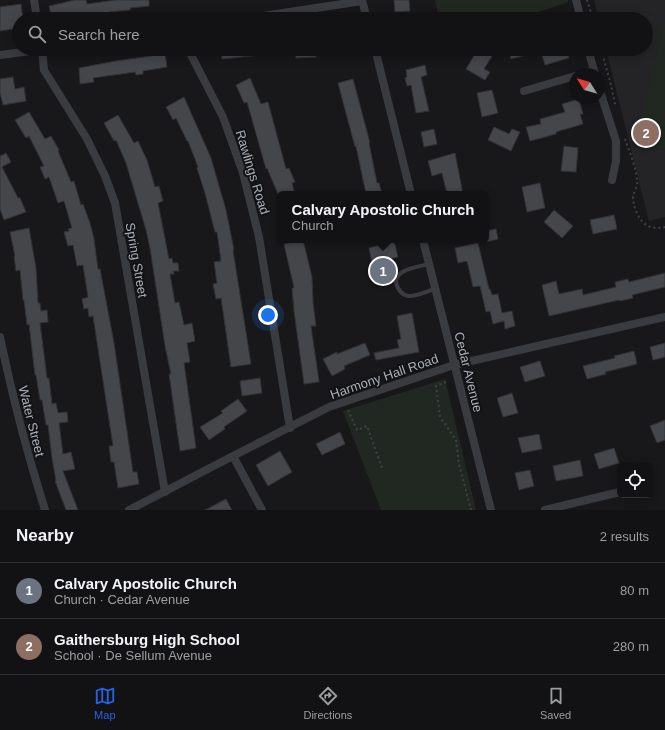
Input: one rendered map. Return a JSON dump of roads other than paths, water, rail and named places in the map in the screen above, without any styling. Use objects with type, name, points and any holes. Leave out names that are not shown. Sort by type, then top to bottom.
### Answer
[{"type":"street","points":[[34,0],[36,12]]},
{"type":"street","points":[[287,12],[362,0],[365,12]]},
{"type":"street","points":[[576,0],[579,12]]},
{"type":"street","points":[[0,55],[12,53]]},
{"type":"street","name":"Spring Street","points":[[43,56],[44,70],[87,139],[105,176],[115,203],[165,492]]},
{"type":"street","name":"Rawlings Road","points":[[192,56],[223,117],[243,173],[259,237],[290,428]]},
{"type":"street","points":[[377,56],[410,191]]},
{"type":"street","points":[[590,56],[593,68]]},
{"type":"street","points":[[524,91],[569,78]]},
{"type":"street","points":[[604,104],[616,141],[616,161],[612,180]]},
{"type":"street","name":"Cedar Avenue","points":[[424,243],[492,510]]},
{"type":"street","name":"Harmony Hall Road","points":[[129,510],[329,407],[345,401],[454,364],[665,317]]},
{"type":"street","name":"Water Street","points":[[0,337],[28,454],[45,510]]},
{"type":"street","points":[[232,456],[262,510]]},
{"type":"street","points":[[545,510],[617,493]]},
{"type":"lane","points":[[429,264],[403,271],[397,278],[396,285],[402,293],[410,296],[435,289]]},
{"type":"place","name":"Gaithersburg High School","points":[[646,133]]},
{"type":"place","name":"Calvary Apostolic Church","points":[[383,271]]}]
